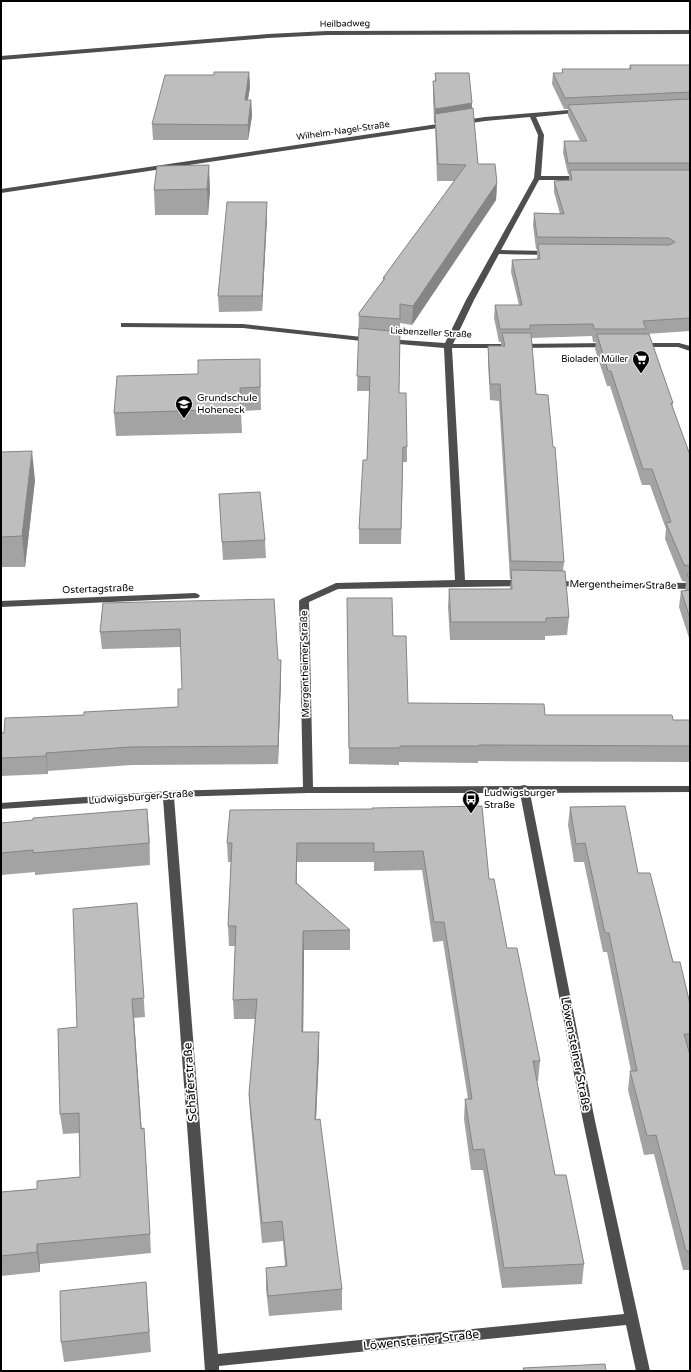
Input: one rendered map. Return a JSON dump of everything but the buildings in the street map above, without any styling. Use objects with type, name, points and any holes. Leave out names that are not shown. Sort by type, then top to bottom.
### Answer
[{"type":"street","name":"Heilbadweg","points":[[1,58],[268,36],[327,33],[690,32]]},
{"type":"street","name":"Wilhelm-Nagel-Straße","points":[[1,191],[485,119],[591,110]]},
{"type":"street","points":[[460,583],[448,346],[470,300],[536,178],[541,135],[532,115]]},
{"type":"street","points":[[536,178],[590,178]]},
{"type":"street","points":[[496,252],[557,253]]},
{"type":"street","name":"Liebenzeller Straße","points":[[124,325],[243,326],[342,337],[448,346],[616,345]]},
{"type":"street","points":[[632,345],[680,345],[690,349]]},
{"type":"street","name":"Mergentheimer Straße","points":[[308,790],[304,601],[336,586],[460,583],[531,584]]},
{"type":"street","name":"Mergentheimer Straße","points":[[547,584],[690,586]]},
{"type":"street","name":"Ostertagstraße","points":[[1,604],[195,596]]},
{"type":"street","name":"Ludwigsburger Straße","points":[[1,806],[168,794],[308,790],[524,788],[690,789]]},
{"type":"street","name":"Löwensteiner Straße","points":[[524,788],[589,1121],[643,1371]]},
{"type":"street","name":"Schäferstraße","points":[[168,794],[212,1366]]},
{"type":"street","name":"Löwensteiner Straße","points":[[212,1366],[631,1319]]},
{"type":"place","name":"Bioladen Müller","points":[[641,374]]},
{"type":"place","name":"Grundschule Hoheneck","points":[[184,419]]},
{"type":"place","name":"Ludwigsburger Straße","points":[[471,814]]}]
